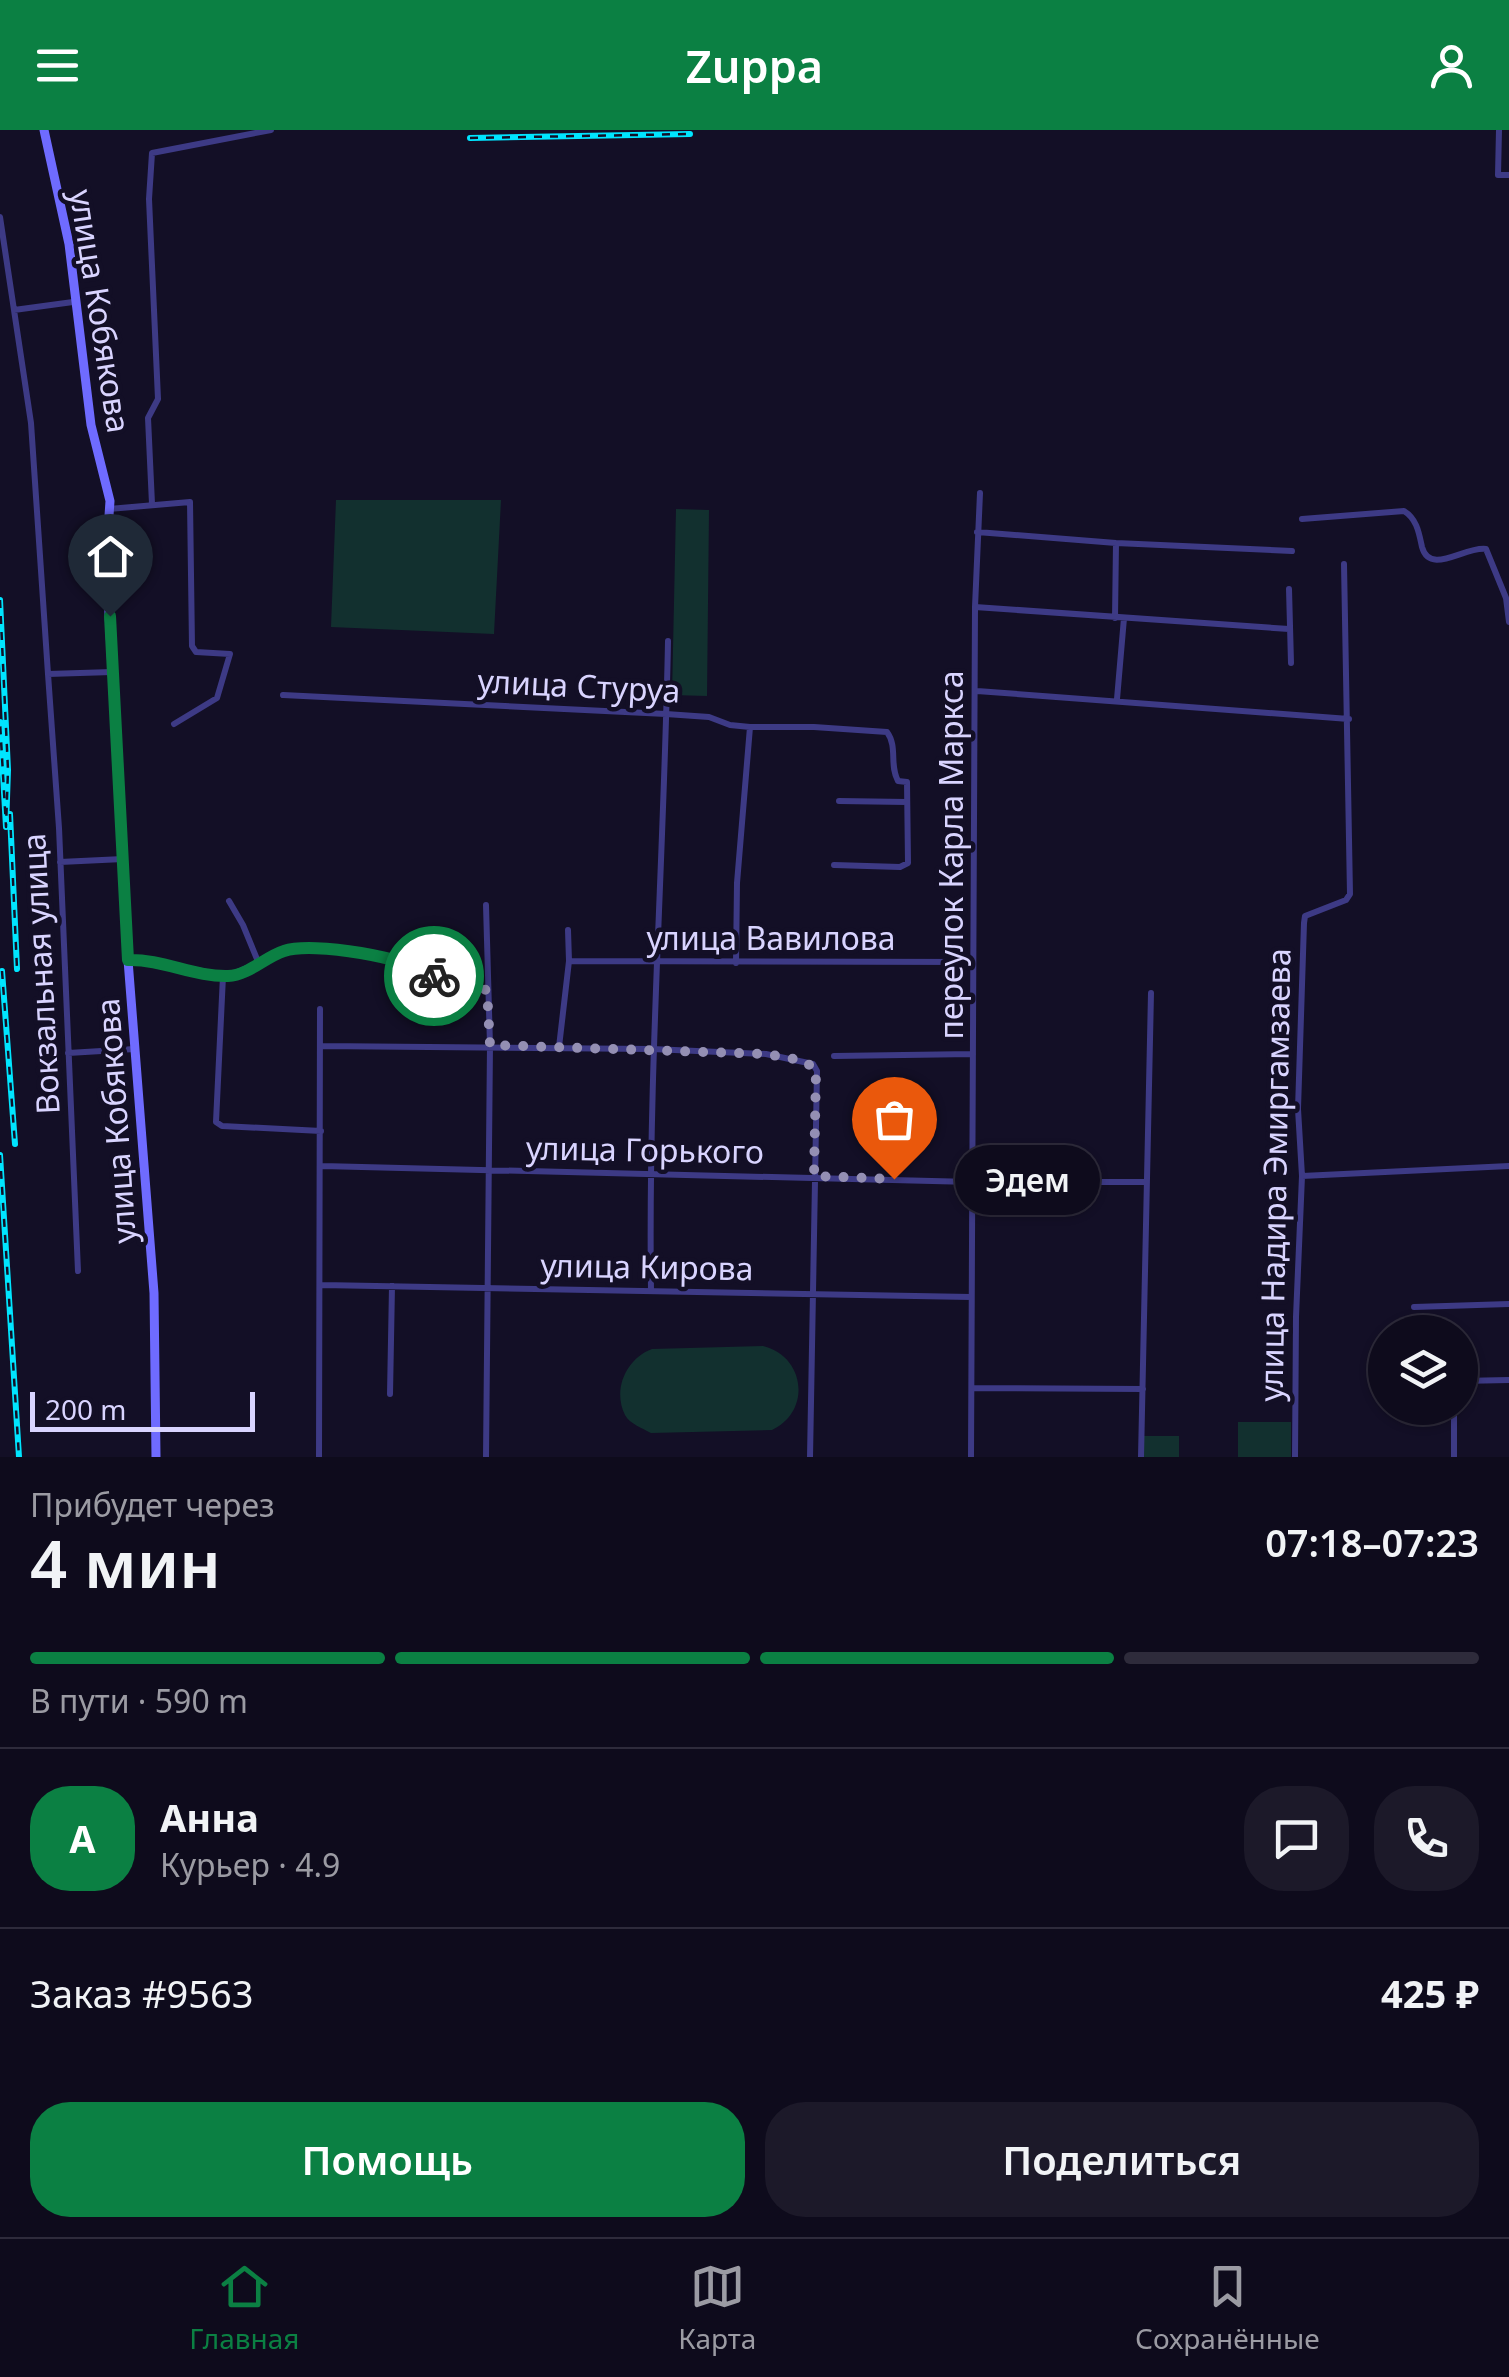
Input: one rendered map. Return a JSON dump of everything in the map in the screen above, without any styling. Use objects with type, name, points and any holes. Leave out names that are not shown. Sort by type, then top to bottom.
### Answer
[{"type":"street","name":"улица Кобякова","points":[[44,130],[69,244],[91,424],[110,509],[106,558],[128,960],[154,1293],[156,1457]]},
{"type":"street","points":[[152,504],[148,418],[158,399],[149,199],[152,152],[271,130]]},
{"type":"street","points":[[1499,130],[1498,174],[1509,175]]},
{"type":"street","name":"Вокзальная улица","points":[[0,217],[32,422],[60,862],[78,1271]]},
{"type":"street","points":[[14,310],[74,302]]},
{"type":"street","name":"переулок Карла Маркса","points":[[971,1457],[975,607],[980,493]]},
{"type":"street","points":[[110,509],[190,502],[192,646],[196,652],[230,654],[217,698],[174,724]]},
{"type":"street","points":[[1302,519],[1404,511],[1412,516],[1424,554],[1430,560],[1437,562],[1477,548],[1486,549],[1506,598],[1509,622]]},
{"type":"street","points":[[976,532],[1116,543],[1292,550]]},
{"type":"street","points":[[1116,543],[1117,699]]},
{"type":"street","name":"улица Надира Эмиргамзаева","points":[[1295,1457],[1304,923],[1305,916],[1346,900],[1350,894],[1344,564]]},
{"type":"street","points":[[1289,589],[1291,663]]},
{"type":"street","points":[[975,607],[1289,629]]},
{"type":"street","points":[[651,1290],[649,1175],[654,963],[668,640]]},
{"type":"street","points":[[48,674],[113,672]]},
{"type":"street","points":[[977,691],[1349,718]]},
{"type":"street","name":"улица Стуруа","points":[[283,695],[666,714],[709,717],[730,726],[750,728],[887,732],[893,740],[893,772],[898,780],[906,782],[907,802]]},
{"type":"street","points":[[736,963],[737,882],[750,728]]},
{"type":"street","points":[[834,865],[900,867],[908,863],[907,802],[839,801]]},
{"type":"street","points":[[60,862],[122,859]]},
{"type":"street","points":[[228,901],[244,925],[259,964]]},
{"type":"street","points":[[486,905],[490,1045],[486,1457]]},
{"type":"street","points":[[559,1047],[569,961],[568,930]]},
{"type":"street","points":[[128,960],[223,976],[296,948],[364,953],[428,972],[450,985],[487,990]]},
{"type":"street","name":"улица Вавилова","points":[[569,961],[974,962]]},
{"type":"street","points":[[223,976],[216,1122],[222,1126],[321,1132]]},
{"type":"street","points":[[1141,1457],[1150,993]]},
{"type":"street","points":[[318,1457],[322,1285],[320,1010]]},
{"type":"street","points":[[320,1046],[652,1049],[789,1057],[812,1064],[816,1071],[810,1457]]},
{"type":"street","points":[[68,1053],[136,1049]]},
{"type":"street","points":[[834,1056],[973,1054]]},
{"type":"street","name":"улица Горького","points":[[322,1166],[972,1182],[1147,1182]]},
{"type":"street","points":[[1302,1176],[1509,1166]]},
{"type":"street","name":"улица Кирова","points":[[322,1285],[971,1297]]},
{"type":"street","points":[[390,1394],[392,1286]]},
{"type":"street","points":[[1414,1307],[1509,1304]]},
{"type":"street","points":[[1478,1381],[1509,1380]]},
{"type":"street","points":[[972,1388],[1142,1390]]},
{"type":"street","points":[[1454,1425],[1454,1457]]},
{"type":"green space","points":[[336,500],[501,500],[494,634],[331,627]]},
{"type":"green space","points":[[676,509],[709,510],[707,696],[672,695]]},
{"type":"green space","points":[[763,1346],[788,1361],[798,1385],[793,1410],[772,1430],[651,1433],[625,1415],[621,1385],[629,1367],[643,1353],[652,1349]]},
{"type":"green space","points":[[1238,1422],[1291,1422],[1291,1457],[1238,1457]]},
{"type":"green space","points":[[1143,1436],[1179,1436],[1179,1457],[1143,1457]]},
{"type":"railway","points":[[470,138],[690,134]]},
{"type":"railway","points":[[0,600],[8,770],[6,827],[0,722]]},
{"type":"railway","points":[[10,814],[17,969]]},
{"type":"railway","points":[[2,971],[15,1144]]},
{"type":"railway","points":[[0,1155],[19,1457]]},
{"type":"way so far","points":[[434,976],[450,985],[487,990],[490,1045],[766,1054],[812,1064],[816,1071],[814,1176],[894,1179]]},
{"type":"place","name":"Эдем","points":[[894,1179]]},
{"type":"route","points":[[110,616],[128,960],[228,976],[281,951],[310,948],[364,953],[434,976]]}]
